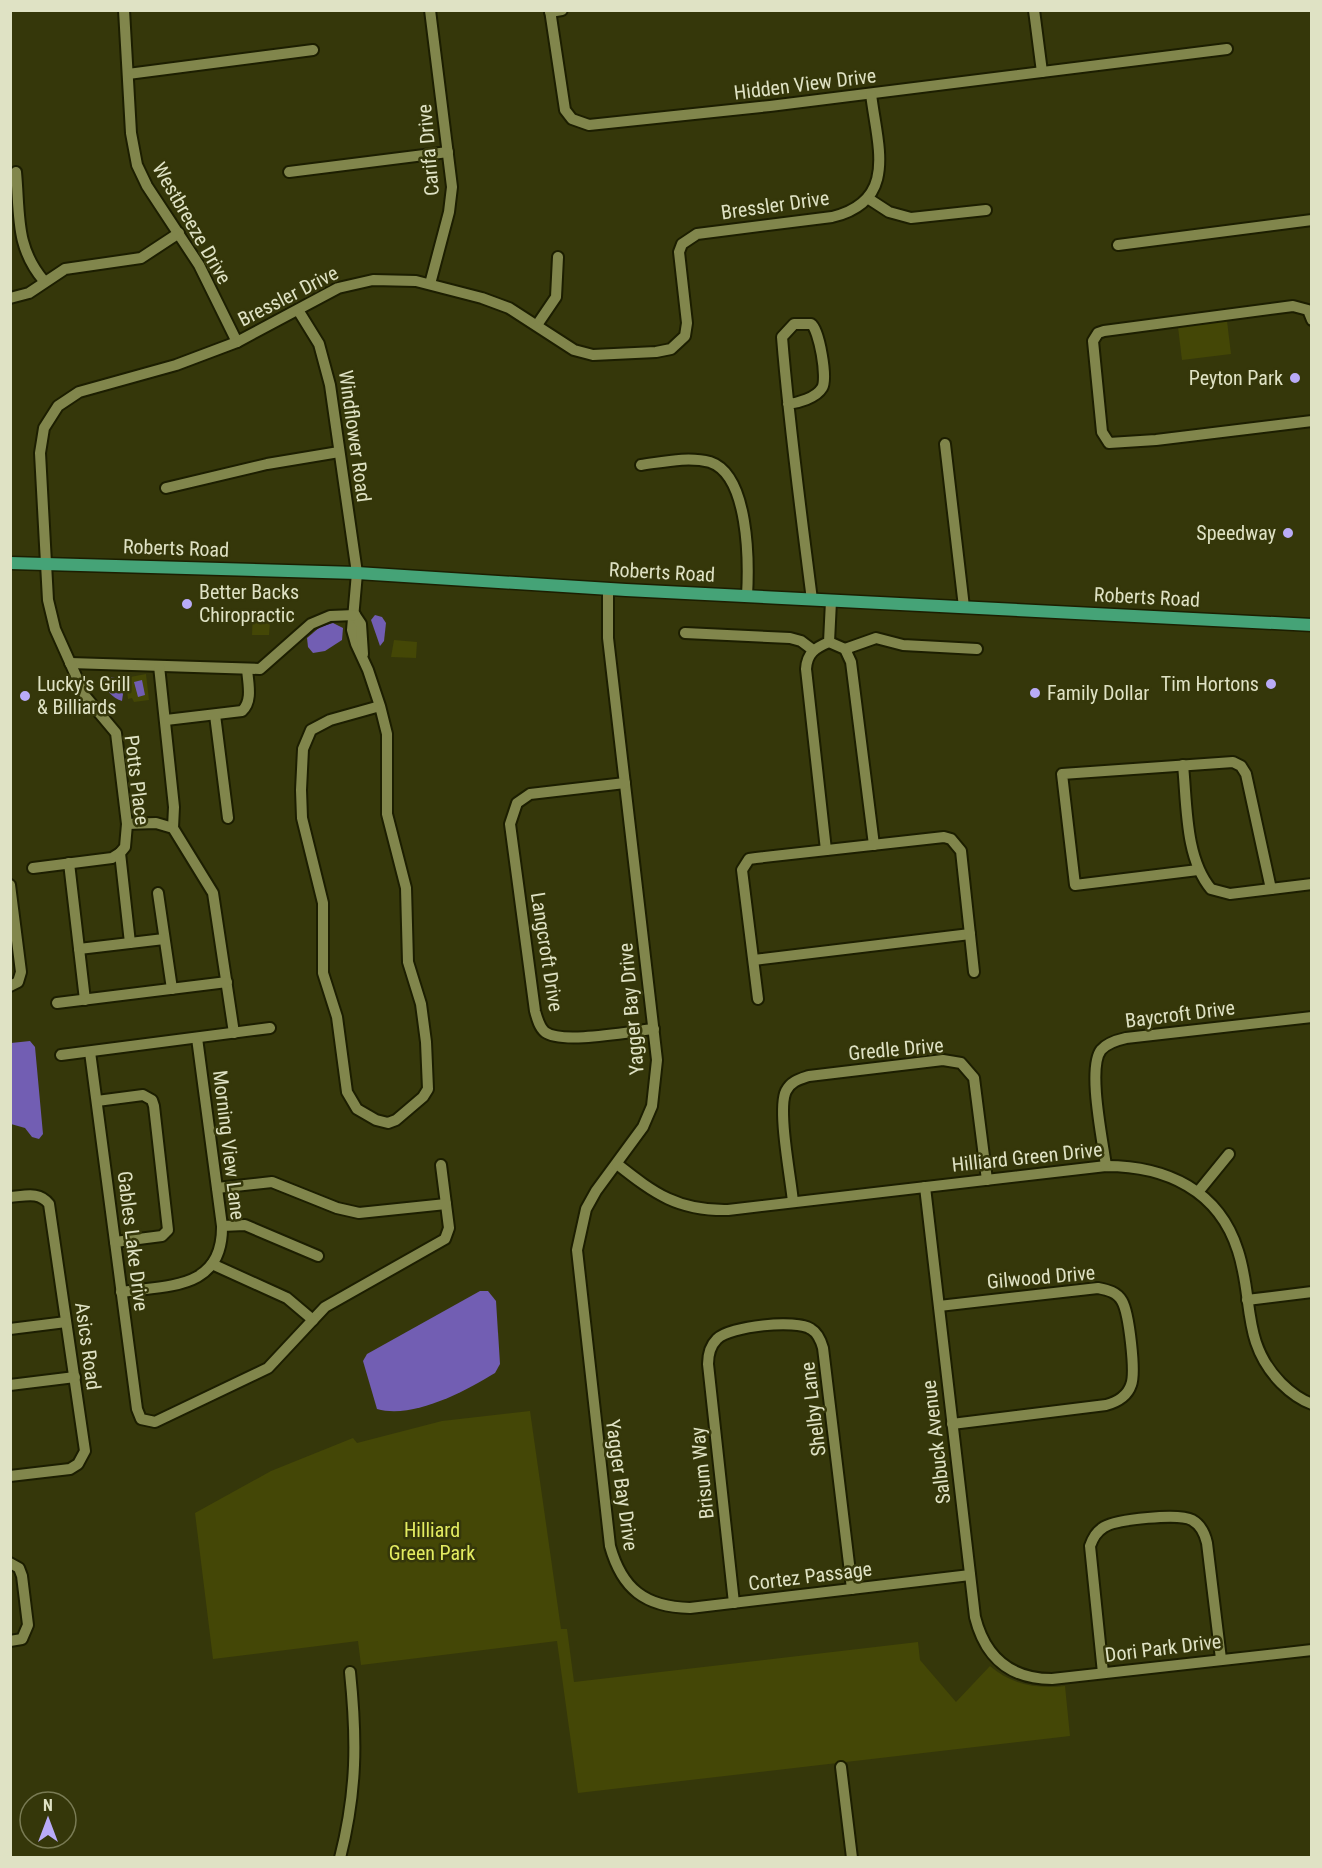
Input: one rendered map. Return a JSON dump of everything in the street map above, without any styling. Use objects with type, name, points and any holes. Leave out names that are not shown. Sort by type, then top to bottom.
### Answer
[{"type":"main road","name":"Roberts Road","points":[[10,563],[357,573],[608,589],[1311,625]]},
{"type":"street","name":"Westbreeze Drive","points":[[124,10],[131,133],[137,165],[147,186],[200,265],[237,342]]},
{"type":"street","name":"Carifa Drive","points":[[430,10],[448,152],[451,201],[430,284]]},
{"type":"street","points":[[550,11],[562,10]]},
{"type":"street","points":[[1034,10],[1042,72]]},
{"type":"street","name":"Hidden View Drive","points":[[550,11],[561,99],[572,119],[589,125],[871,94],[1227,49]]},
{"type":"street","points":[[128,74],[313,50]]},
{"type":"street","points":[[871,94],[880,168],[869,199],[889,212],[910,218],[987,210]]},
{"type":"street","points":[[289,172],[448,152]]},
{"type":"street","points":[[16,172],[22,244],[26,256],[44,281]]},
{"type":"street","name":"Bressler Drive","points":[[46,564],[40,453],[44,428],[58,406],[79,392],[176,365],[237,342],[338,288],[355,283],[395,279],[430,284],[509,308],[574,350],[592,355],[656,352],[671,349],[677,345],[686,332],[686,311],[679,252],[689,237],[832,217],[852,211],[869,199]]},
{"type":"street","points":[[1118,245],[1311,220]]},
{"type":"street","points":[[10,298],[29,293],[54,274],[76,266],[141,258],[179,233]]},
{"type":"street","points":[[537,325],[556,297],[558,257]]},
{"type":"street","points":[[1311,320],[1308,310],[1293,306],[1104,331],[1094,337],[1093,350],[1102,432],[1109,443],[1135,442],[1311,421]]},
{"type":"street","name":"Windflower Road","points":[[298,310],[320,344],[326,361],[357,573],[356,615],[352,630],[356,644],[363,654],[380,706],[387,734],[387,814],[406,888],[408,962],[421,1004],[429,1082],[423,1097],[396,1120],[388,1123],[376,1120],[357,1109],[347,1092],[337,1017],[323,973],[323,903],[302,818],[301,790],[303,749],[311,730],[330,720],[380,706]]},
{"type":"street","points":[[788,404],[798,403],[820,391],[825,383],[818,330],[811,324],[794,324],[782,337],[788,404],[812,600]]},
{"type":"street","points":[[945,444],[964,607]]},
{"type":"street","points":[[166,488],[267,464],[339,452]]},
{"type":"street","points":[[641,465],[696,460],[721,467],[732,478],[741,503],[748,576],[747,596]]},
{"type":"street","name":"Potts Place","points":[[46,564],[50,614],[70,663],[85,696],[116,733],[127,824],[125,847],[120,853],[130,943]]},
{"type":"street","name":"Yagger Bay Drive","points":[[608,589],[608,638],[654,1029],[656,1083],[652,1106],[644,1127],[586,1209],[577,1250],[610,1546],[624,1580],[654,1603]]},
{"type":"street","points":[[829,642],[831,601]]},
{"type":"street","points":[[70,663],[264,668],[320,620],[342,615],[356,615]]},
{"type":"street","points":[[685,633],[790,638],[801,641],[813,650]]},
{"type":"street","points":[[845,649],[876,638],[903,645],[977,649]]},
{"type":"street","points":[[829,642],[845,649],[851,662],[874,845]]},
{"type":"street","points":[[826,850],[806,669],[807,659],[813,650],[829,642]]},
{"type":"street","points":[[159,666],[174,807],[173,828],[211,887],[234,1033]]},
{"type":"street","points":[[166,720],[236,713],[244,710],[248,702],[247,669]]},
{"type":"street","points":[[215,715],[228,818]]},
{"type":"street","points":[[1198,870],[1075,885],[1062,774],[1233,762],[1241,766],[1246,774],[1271,889]]},
{"type":"street","points":[[1183,765],[1191,835],[1198,870],[1211,889],[1218,893],[1230,894],[1311,884]]},
{"type":"street","name":"Langcroft Drive","points":[[625,783],[538,792],[522,797],[517,803],[510,824],[535,1011],[540,1026],[552,1035],[568,1037],[654,1029]]},
{"type":"street","points":[[127,824],[156,823],[173,828]]},
{"type":"street","points":[[758,999],[742,870],[745,864],[756,858],[944,837],[951,839],[961,851],[974,972]]},
{"type":"street","points":[[33,868],[112,858],[120,853]]},
{"type":"street","points":[[69,863],[85,1000]]},
{"type":"street","points":[[10,885],[21,972],[18,982],[10,986]]},
{"type":"street","points":[[158,892],[172,989]]},
{"type":"street","points":[[754,960],[970,934]]},
{"type":"street","points":[[79,949],[164,939]]},
{"type":"street","points":[[57,1003],[227,982]]},
{"type":"street","name":"Baycroft Drive","points":[[1106,1166],[1095,1072],[1098,1057],[1107,1045],[1126,1038],[1311,1017]]},
{"type":"street","points":[[61,1055],[270,1028]]},
{"type":"street","name":"Morning View Lane","points":[[197,1038],[222,1226],[221,1242],[212,1264]]},
{"type":"street","name":"Gables Lake Drive","points":[[90,1052],[137,1409],[141,1419],[155,1422],[268,1368],[313,1320]]},
{"type":"street","name":"Gredle Drive","points":[[793,1202],[782,1109],[788,1088],[797,1080],[809,1076],[943,1060],[961,1063],[974,1078],[987,1180]]},
{"type":"street","points":[[97,1101],[143,1095],[153,1102],[168,1230],[162,1236],[116,1242]]},
{"type":"street","points":[[1198,1192],[1229,1154]]},
{"type":"street","points":[[121,1292],[192,1282],[212,1264],[287,1298],[313,1320],[325,1307],[445,1239],[449,1228],[441,1164]]},
{"type":"street","name":"Hilliard Green Drive","points":[[617,1164],[664,1198],[684,1206],[706,1210],[728,1210],[1106,1166],[1155,1170],[1177,1179],[1198,1192],[1216,1211],[1230,1231],[1238,1251],[1256,1347],[1268,1369],[1286,1387],[1311,1404]]},
{"type":"street","points":[[217,1188],[272,1182],[337,1208],[359,1214],[446,1204]]},
{"type":"street","name":"Salbuck Avenue","points":[[925,1187],[975,1617],[983,1642],[1000,1664],[1018,1675]]},
{"type":"street","name":"Asics Road","points":[[10,1197],[36,1195],[44,1198],[49,1204],[75,1377],[84,1456],[70,1469],[10,1476]]},
{"type":"street","points":[[222,1226],[245,1225],[318,1256]]},
{"type":"street","name":"Gilwood Drive","points":[[939,1306],[1098,1288],[1108,1290],[1123,1302],[1133,1371],[1128,1391],[1115,1402],[1106,1405],[952,1424]]},
{"type":"street","points":[[1246,1300],[1311,1292]]},
{"type":"street","points":[[10,1329],[66,1322]]},
{"type":"street","name":"Shelby Lane","points":[[715,1340],[734,1330],[797,1323],[814,1330],[820,1338],[824,1348],[852,1589]]},
{"type":"street","name":"Brisum Way","points":[[715,1340],[708,1354],[708,1364],[734,1603]]},
{"type":"street","points":[[10,1385],[75,1377]]},
{"type":"street","points":[[1103,1673],[1089,1557],[1094,1536],[1104,1527],[1116,1523],[1177,1516],[1197,1523],[1207,1543],[1221,1659]]},
{"type":"street","points":[[10,1563],[20,1568],[28,1626],[22,1639],[10,1641]]},
{"type":"street","name":"Cortez Passage","points":[[654,1603],[690,1608],[970,1575]]},
{"type":"street","name":"Dori Park Drive","points":[[1018,1675],[1052,1679],[1311,1650]]},
{"type":"street","points":[[340,1857],[350,1818],[356,1761],[350,1672]]},
{"type":"street","points":[[841,1767],[852,1857]]},
{"type":"green space","points":[[1227,321],[1231,354],[1182,360],[1178,327]]},
{"type":"green space","points":[[253,610],[271,610],[269,635],[252,635]]},
{"type":"green space","points":[[394,640],[417,642],[416,658],[391,657]]},
{"type":"green space","points":[[146,674],[149,700],[134,702],[132,698],[128,699],[126,682],[130,681],[130,677]]},
{"type":"green space","name":"Hilliard Green Park","points":[[530,1411],[561,1629],[567,1629],[574,1682],[918,1642],[920,1660],[956,1702],[990,1666],[1007,1678],[1025,1684],[1045,1687],[1065,1686],[1070,1736],[578,1793],[557,1641],[361,1665],[358,1641],[213,1659],[195,1513],[271,1471],[353,1438],[357,1443],[442,1421]]},
{"type":"shaded area","points":[[375,615],[382,617],[386,623],[384,641],[380,646],[371,620]]},
{"type":"shaded area","points":[[333,623],[343,628],[342,640],[325,651],[313,653],[308,647],[307,638],[320,627]]},
{"type":"shaded area","points":[[105,676],[120,679],[124,687],[122,701],[112,696],[107,689],[101,679]]},
{"type":"shaded area","points":[[142,680],[145,695],[138,697],[134,682]]},
{"type":"shaded area","points":[[30,1041],[35,1047],[43,1134],[39,1139],[32,1137],[25,1128],[11,1124],[11,1043]]},
{"type":"shaded area","points":[[480,1291],[488,1291],[496,1301],[500,1364],[495,1373],[454,1395],[422,1407],[391,1411],[377,1409],[363,1361],[367,1354]]},
{"type":"place","name":"Peyton Park","points":[[1295,378]]},
{"type":"place","name":"Speedway","points":[[1288,533]]},
{"type":"place","name":"Better Backs Chiropractic","points":[[187,604]]},
{"type":"place","name":"Tim Hortons","points":[[1271,684]]},
{"type":"place","name":"Family Dollar","points":[[1035,693]]},
{"type":"place","name":"Lucky's Grill & Billiards","points":[[25,696]]}]
